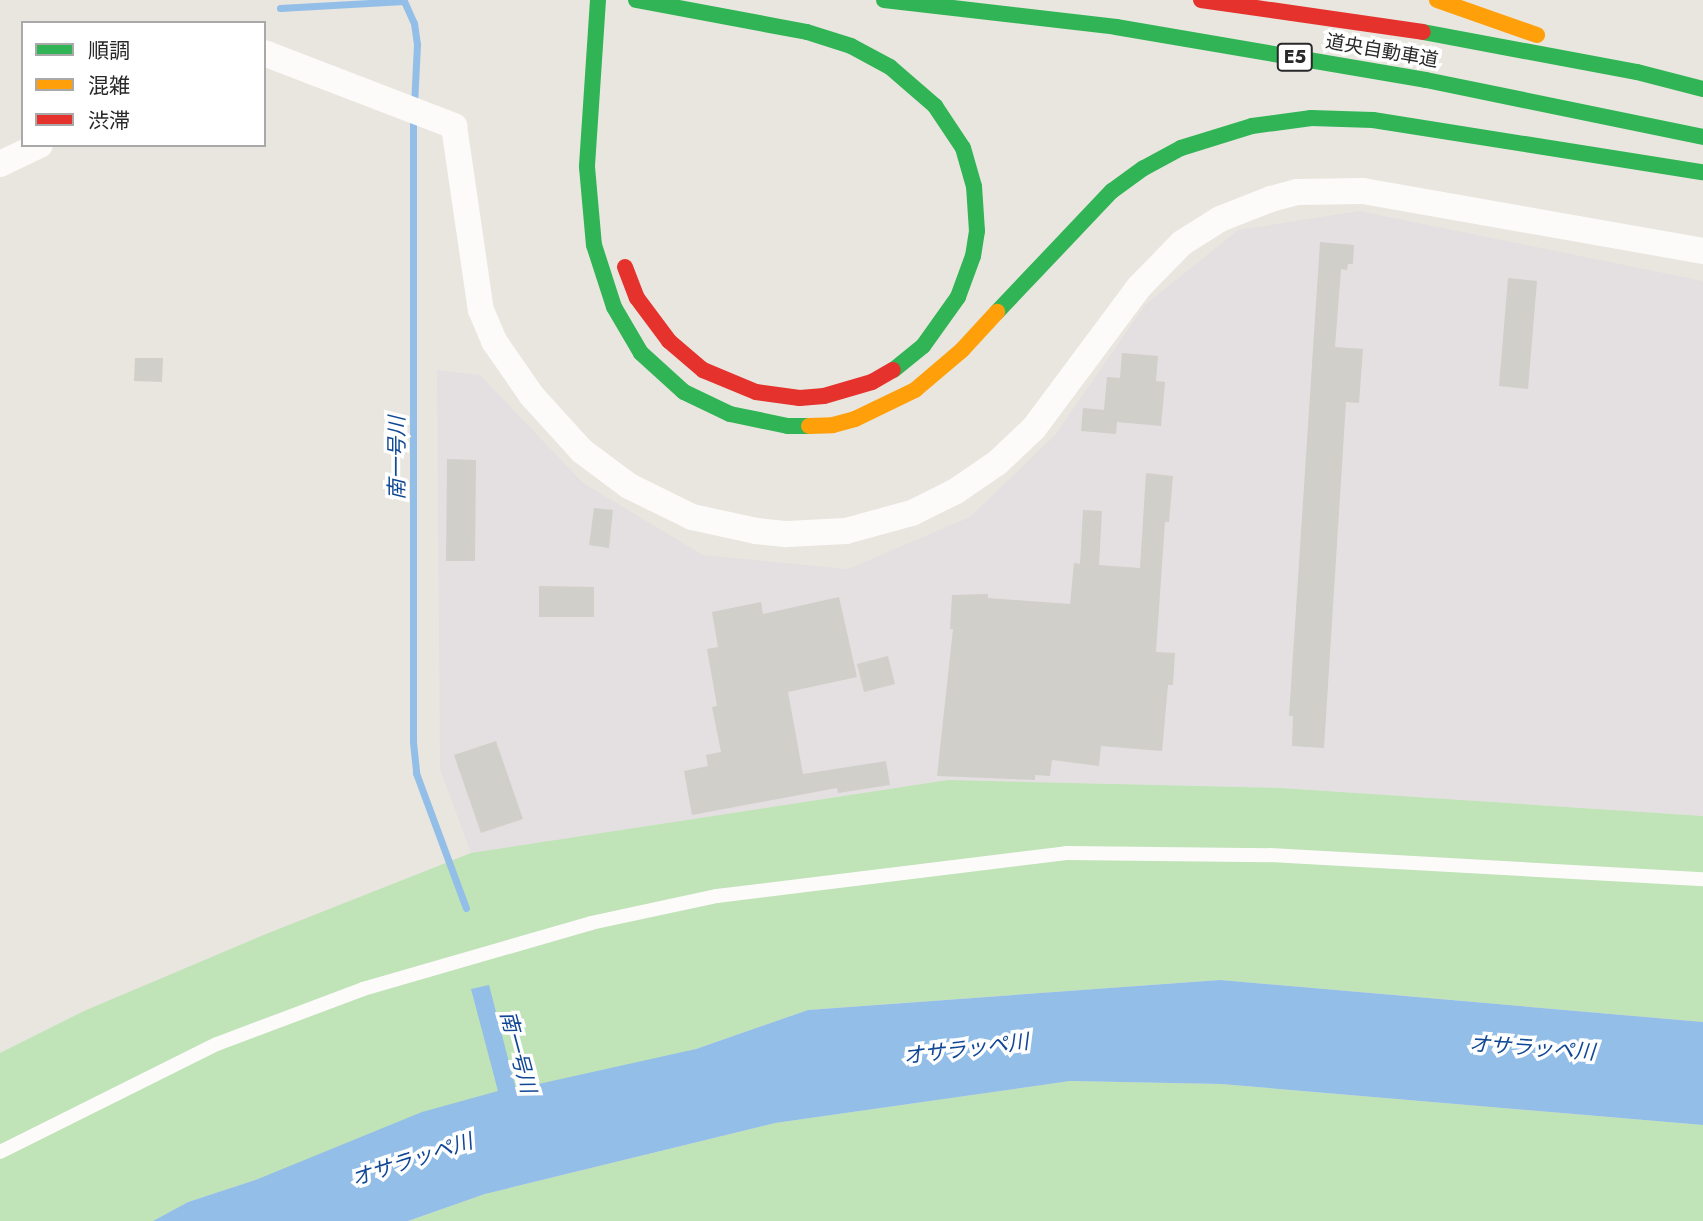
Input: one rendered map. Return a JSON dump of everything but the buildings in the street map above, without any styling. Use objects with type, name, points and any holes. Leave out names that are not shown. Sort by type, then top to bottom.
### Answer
[{"type":"highway","points":[[598,0],[587,167],[594,245],[614,307],[630,338],[654,368],[684,392],[730,414],[788,426],[833,425],[855,419],[915,390],[962,351],[1080,222],[1112,191],[1144,168],[1181,148],[1228,132],[1311,118],[1373,120],[1703,172]]},
{"type":"highway","points":[[620,249],[637,298],[651,320],[694,363],[736,386],[800,398],[824,397],[872,382],[891,372],[923,346],[958,297],[973,256],[976,231],[974,186],[963,148],[935,106],[890,67],[851,46],[807,32],[636,0]]},
{"type":"highway","name":"道央自動車道","points":[[884,0],[1116,27],[1426,80],[1703,137]]},
{"type":"highway","name":"道央自動車道","points":[[1201,0],[1429,33],[1637,72],[1703,89]]},
{"type":"highway","points":[[1437,0],[1637,72]]},
{"type":"street","points":[[266,54],[454,126],[481,310],[494,341],[532,396],[582,451],[629,486],[692,517],[756,531],[787,534],[846,531],[912,513],[956,491],[997,463],[1034,428],[1158,265],[1202,229],[1245,207],[1271,199],[1297,192],[1363,191],[1703,251]]},
{"type":"street","points":[[0,164],[36,147]]},
{"type":"lane","points":[[0,1152],[217,1044],[363,989],[591,923],[717,896],[1079,853],[1270,855],[1703,879]]},
{"type":"shaded area","points":[[1359,211],[1703,281],[1703,816],[1280,788],[948,780],[471,853],[440,769],[437,370],[480,375],[583,483],[703,555],[848,569],[970,517],[1055,435],[1145,305],[1238,230]]},
{"type":"green space","points":[[948,780],[1280,788],[1703,816],[1703,1022],[1220,980],[808,1010],[696,1049],[258,1179],[188,1202],[153,1221],[0,1221],[0,1053],[84,1011],[266,934],[471,853]]},
{"type":"green space","points":[[1070,1081],[1221,1084],[1703,1125],[1703,1221],[408,1221],[485,1194],[775,1123]]},
{"type":"water","name":"オサラッペ川","points":[[1220,980],[1703,1022],[1703,1125],[1221,1084],[1070,1081],[775,1123],[485,1194],[408,1221],[153,1221],[188,1202],[258,1179],[422,1112],[498,1091],[471,989],[489,985],[516,1089],[696,1049],[808,1010]]},
{"type":"waterway","points":[[280,8],[404,1],[414,23],[417,44],[414,105]]},
{"type":"waterway","name":"南一号川","points":[[413,117],[413,742],[416,773],[466,908]]},
{"type":"traffic: fast","points":[[598,0],[587,167],[594,245],[614,307],[641,353],[684,392],[730,414],[788,426],[809,426]]},
{"type":"traffic: fast","points":[[636,0],[807,32],[851,46],[890,67],[935,106],[963,148],[974,186],[977,231],[973,256],[958,297],[923,346],[893,370]]},
{"type":"traffic: fast","points":[[884,0],[1116,27],[1426,80],[1703,137]]},
{"type":"traffic: fast","points":[[1423,32],[1637,72],[1703,89]]},
{"type":"traffic: fast","points":[[997,312],[1112,191],[1144,168],[1181,148],[1252,126],[1311,118],[1373,120],[1703,172]]},
{"type":"traffic: slow","points":[[1437,0],[1537,35]]},
{"type":"traffic: slow","points":[[809,426],[833,425],[855,419],[915,390],[962,350],[997,312]]},
{"type":"traffic: jam","points":[[1201,0],[1423,32]]},
{"type":"traffic: jam","points":[[625,267],[637,298],[669,341],[703,370],[756,392],[800,398],[824,396],[872,382],[893,370]]}]
